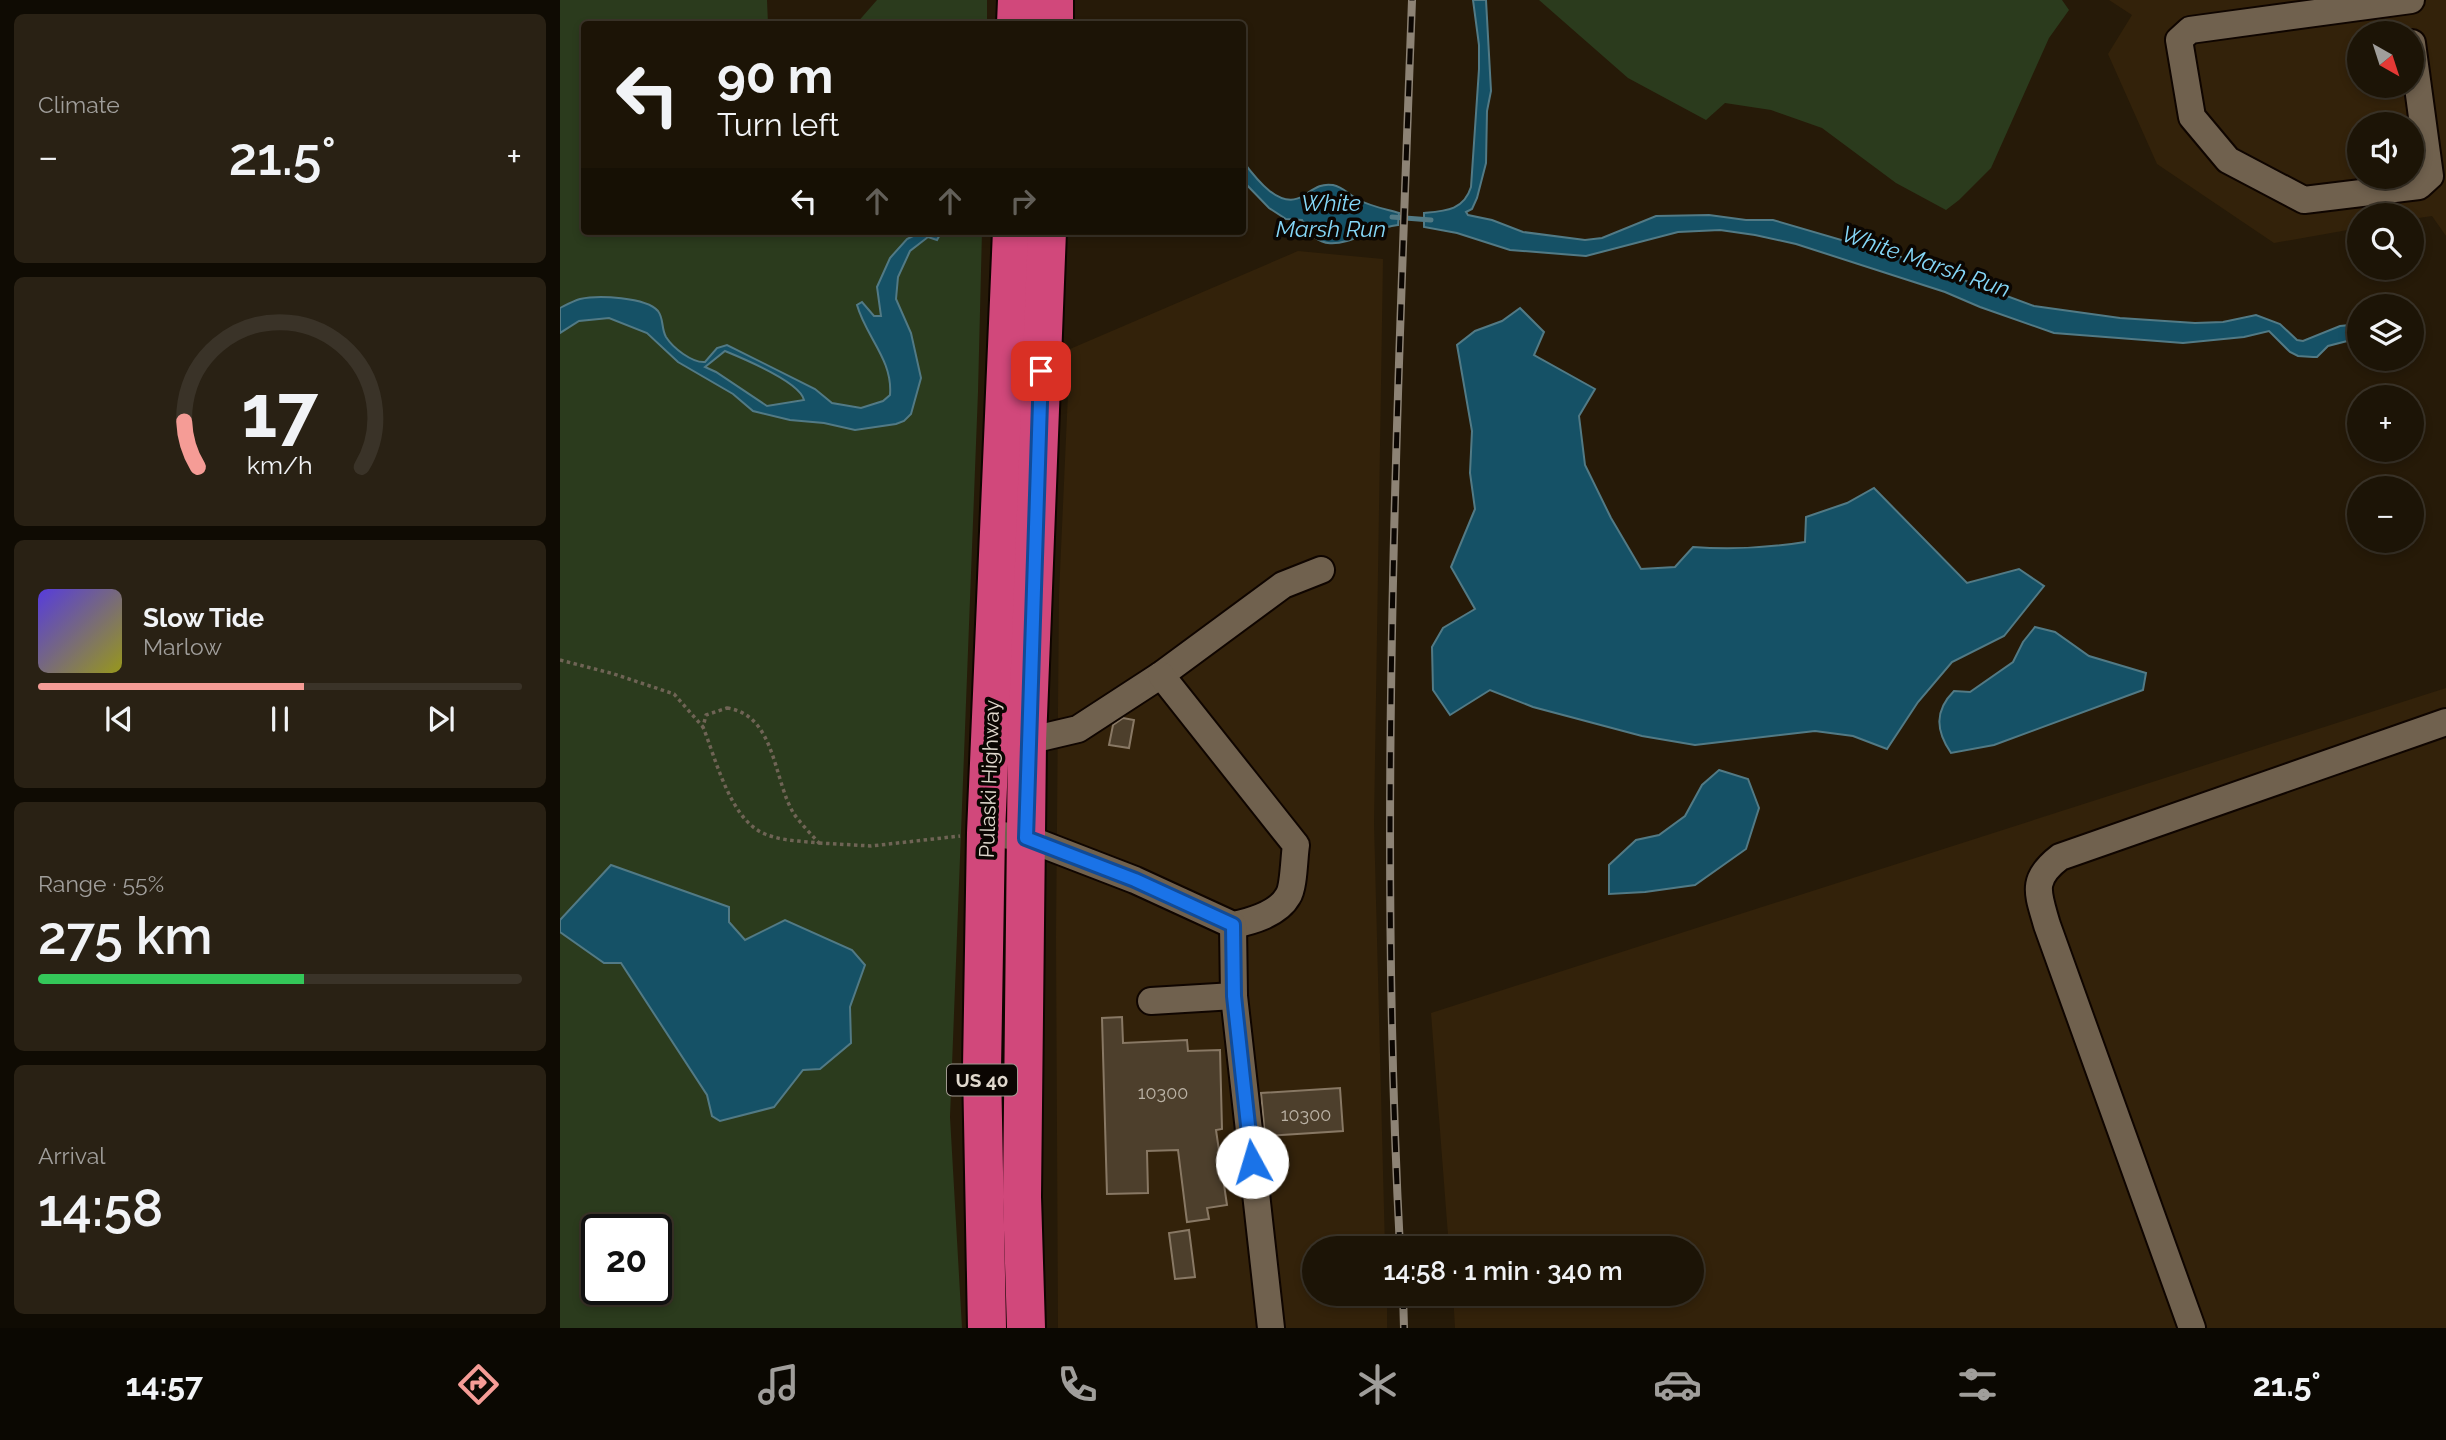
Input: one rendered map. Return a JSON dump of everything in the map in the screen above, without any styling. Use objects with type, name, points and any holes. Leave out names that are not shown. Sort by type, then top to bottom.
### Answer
[{"type":"highway","points":[[1016,21],[1017,0]]},
{"type":"highway","points":[[1054,0],[1054,21]]},
{"type":"highway","name":"Pulaski Highway","points":[[987,1328],[982,1068],[986,833],[1012,235]]},
{"type":"highway","name":"Pulaski Highway","points":[[1026,1328],[1023,1208],[1027,741],[1047,235]]},
{"type":"lane","points":[[2409,21],[2408,1],[2190,30],[2179,40],[2192,117],[2228,160],[2304,200],[2419,186],[2430,176],[2419,98]]},
{"type":"lane","points":[[1027,741],[1078,729],[1161,675],[1283,585],[1321,570]]},
{"type":"lane","points":[[986,833],[1026,838],[1135,880],[1233,925],[1265,915],[1289,895],[1296,845],[1161,675]]},
{"type":"lane","points":[[2192,1328],[2047,925],[2037,890],[2040,877],[2047,867],[2060,857],[2446,722]]},
{"type":"lane","points":[[1233,925],[1234,996],[1271,1328]]},
{"type":"lane","points":[[1151,1001],[1234,996]]},
{"type":"path","points":[[560,660],[674,694],[703,727],[728,791],[746,820],[765,834],[819,844],[870,846],[986,833]]},
{"type":"path","points":[[703,727],[706,715],[727,708],[738,709],[751,718],[764,734],[794,813],[819,844]]},
{"type":"shaded area","points":[[2109,0],[2446,0],[2446,236],[2432,216],[2424,217],[2424,203],[2347,203],[2347,230],[2274,243],[2157,164],[2108,54],[2132,15]]},
{"type":"shaded area","points":[[1298,251],[1383,259],[1374,823],[1385,1236],[1302,1236],[1302,1306],[1387,1306],[1387,1328],[1058,1328],[1056,937],[1059,594],[1070,349]]},
{"type":"shaded area","points":[[2446,688],[2446,1328],[1455,1328],[1454,1306],[1704,1306],[1704,1236],[1448,1236],[1431,1013]]},
{"type":"green space","points":[[560,0],[767,0],[768,21],[581,21],[581,235],[982,235],[950,1117],[962,1328],[560,1328],[560,932],[604,963],[621,963],[707,1095],[712,1116],[774,1107],[803,1070],[850,1043],[850,1007],[865,965],[745,940],[729,922],[612,865],[560,920]]},
{"type":"green space","points":[[877,0],[987,0],[987,21],[859,21]]},
{"type":"green space","points":[[1539,0],[2062,0],[2069,10],[2049,38],[1991,168],[1946,210],[1896,183],[1822,128],[1771,110],[1725,103],[1706,120],[1628,78]]},
{"type":"water","name":"White Marsh Run","points":[[1473,0],[1486,0],[1491,91],[1487,111],[1486,163],[1477,198],[1472,209],[1466,212],[1468,215],[1492,220],[1523,232],[1585,240],[1602,238],[1656,216],[1709,215],[1746,220],[1773,220],[1896,256],[1931,263],[1958,278],[2034,306],[2120,318],[2195,323],[2223,322],[2256,315],[2280,324],[2297,340],[2303,341],[2347,325],[2347,341],[2328,346],[2317,357],[2313,357],[2298,356],[2290,352],[2269,331],[2244,337],[2183,343],[2054,333],[1945,292],[1796,244],[1720,230],[1678,232],[1586,256],[1510,250],[1457,233],[1424,227],[1424,213],[1447,210],[1459,205],[1471,187],[1479,45]]},
{"type":"water","name":"White Marsh Run","points":[[1246,165],[1268,190],[1285,199],[1294,199],[1321,186],[1333,185],[1367,204],[1399,213],[1398,225],[1344,242],[1332,243],[1321,241],[1311,234],[1302,220],[1286,219],[1269,208],[1246,184]]},
{"type":"water","points":[[915,235],[940,235],[937,240],[928,237],[910,251],[898,277],[896,299],[911,333],[921,378],[911,414],[896,424],[855,430],[753,411],[733,394],[678,362],[647,333],[609,318],[579,321],[560,333],[560,308],[572,302],[598,297],[633,300],[652,306],[658,311],[666,337],[673,346],[689,357],[705,362],[717,348],[727,345],[815,389],[832,403],[861,408],[883,401],[890,395],[890,382],[883,360],[857,305],[862,302],[874,316],[881,316],[877,287],[890,258],[907,239]],"holes":[[[725,351],[782,378],[800,393],[804,400],[767,406],[705,367]]]},
{"type":"water","points":[[1520,308],[1544,332],[1534,355],[1595,389],[1579,416],[1585,465],[1611,518],[1641,569],[1675,567],[1693,547],[1749,548],[1805,542],[1806,517],[1847,503],[1874,488],[1967,583],[2019,569],[2044,586],[2004,636],[1952,662],[1918,702],[1887,749],[1853,736],[1815,731],[1695,745],[1642,736],[1533,707],[1490,690],[1450,715],[1433,690],[1432,647],[1443,628],[1475,609],[1451,567],[1475,509],[1470,473],[1472,431],[1457,345],[1475,331],[1502,321]]},
{"type":"water","points":[[2035,627],[2055,632],[2089,656],[2146,673],[2143,690],[1994,745],[1951,753],[1940,729],[1943,706],[1954,691],[1970,692],[2013,662],[2023,642]]},
{"type":"water","points":[[1719,770],[1748,779],[1759,808],[1746,849],[1695,885],[1609,894],[1609,865],[1636,840],[1659,835],[1685,816],[1702,785]]},
{"type":"water","points":[[611,865],[729,907],[729,922],[745,940],[785,920],[852,950],[865,965],[850,1007],[851,1043],[820,1069],[803,1070],[774,1107],[720,1121],[712,1116],[707,1095],[621,963],[604,963],[560,932],[560,920]]},
{"type":"building","points":[[1123,718],[1134,720],[1129,748],[1109,745],[1113,725]]},
{"type":"building","points":[[1122,1017],[1123,1043],[1187,1040],[1188,1051],[1220,1050],[1222,1129],[1216,1130],[1227,1205],[1207,1208],[1209,1219],[1187,1222],[1178,1150],[1147,1151],[1148,1193],[1107,1194],[1102,1018]]},
{"type":"building","points":[[1340,1088],[1343,1131],[1265,1136],[1261,1093]]},
{"type":"building","points":[[1189,1230],[1195,1277],[1175,1279],[1169,1233]]},
{"type":"waterway","name":"White Marsh Run","points":[[1392,217],[1431,220]]},
{"type":"railway","points":[[1400,1236],[1390,936],[1390,780],[1396,468],[1412,0]]},
{"type":"railway","points":[[1403,1306],[1404,1328]]},
{"type":"route","points":[[1041,371],[1027,741],[1026,838],[1135,880],[1233,925],[1234,996],[1252,1162]]}]
